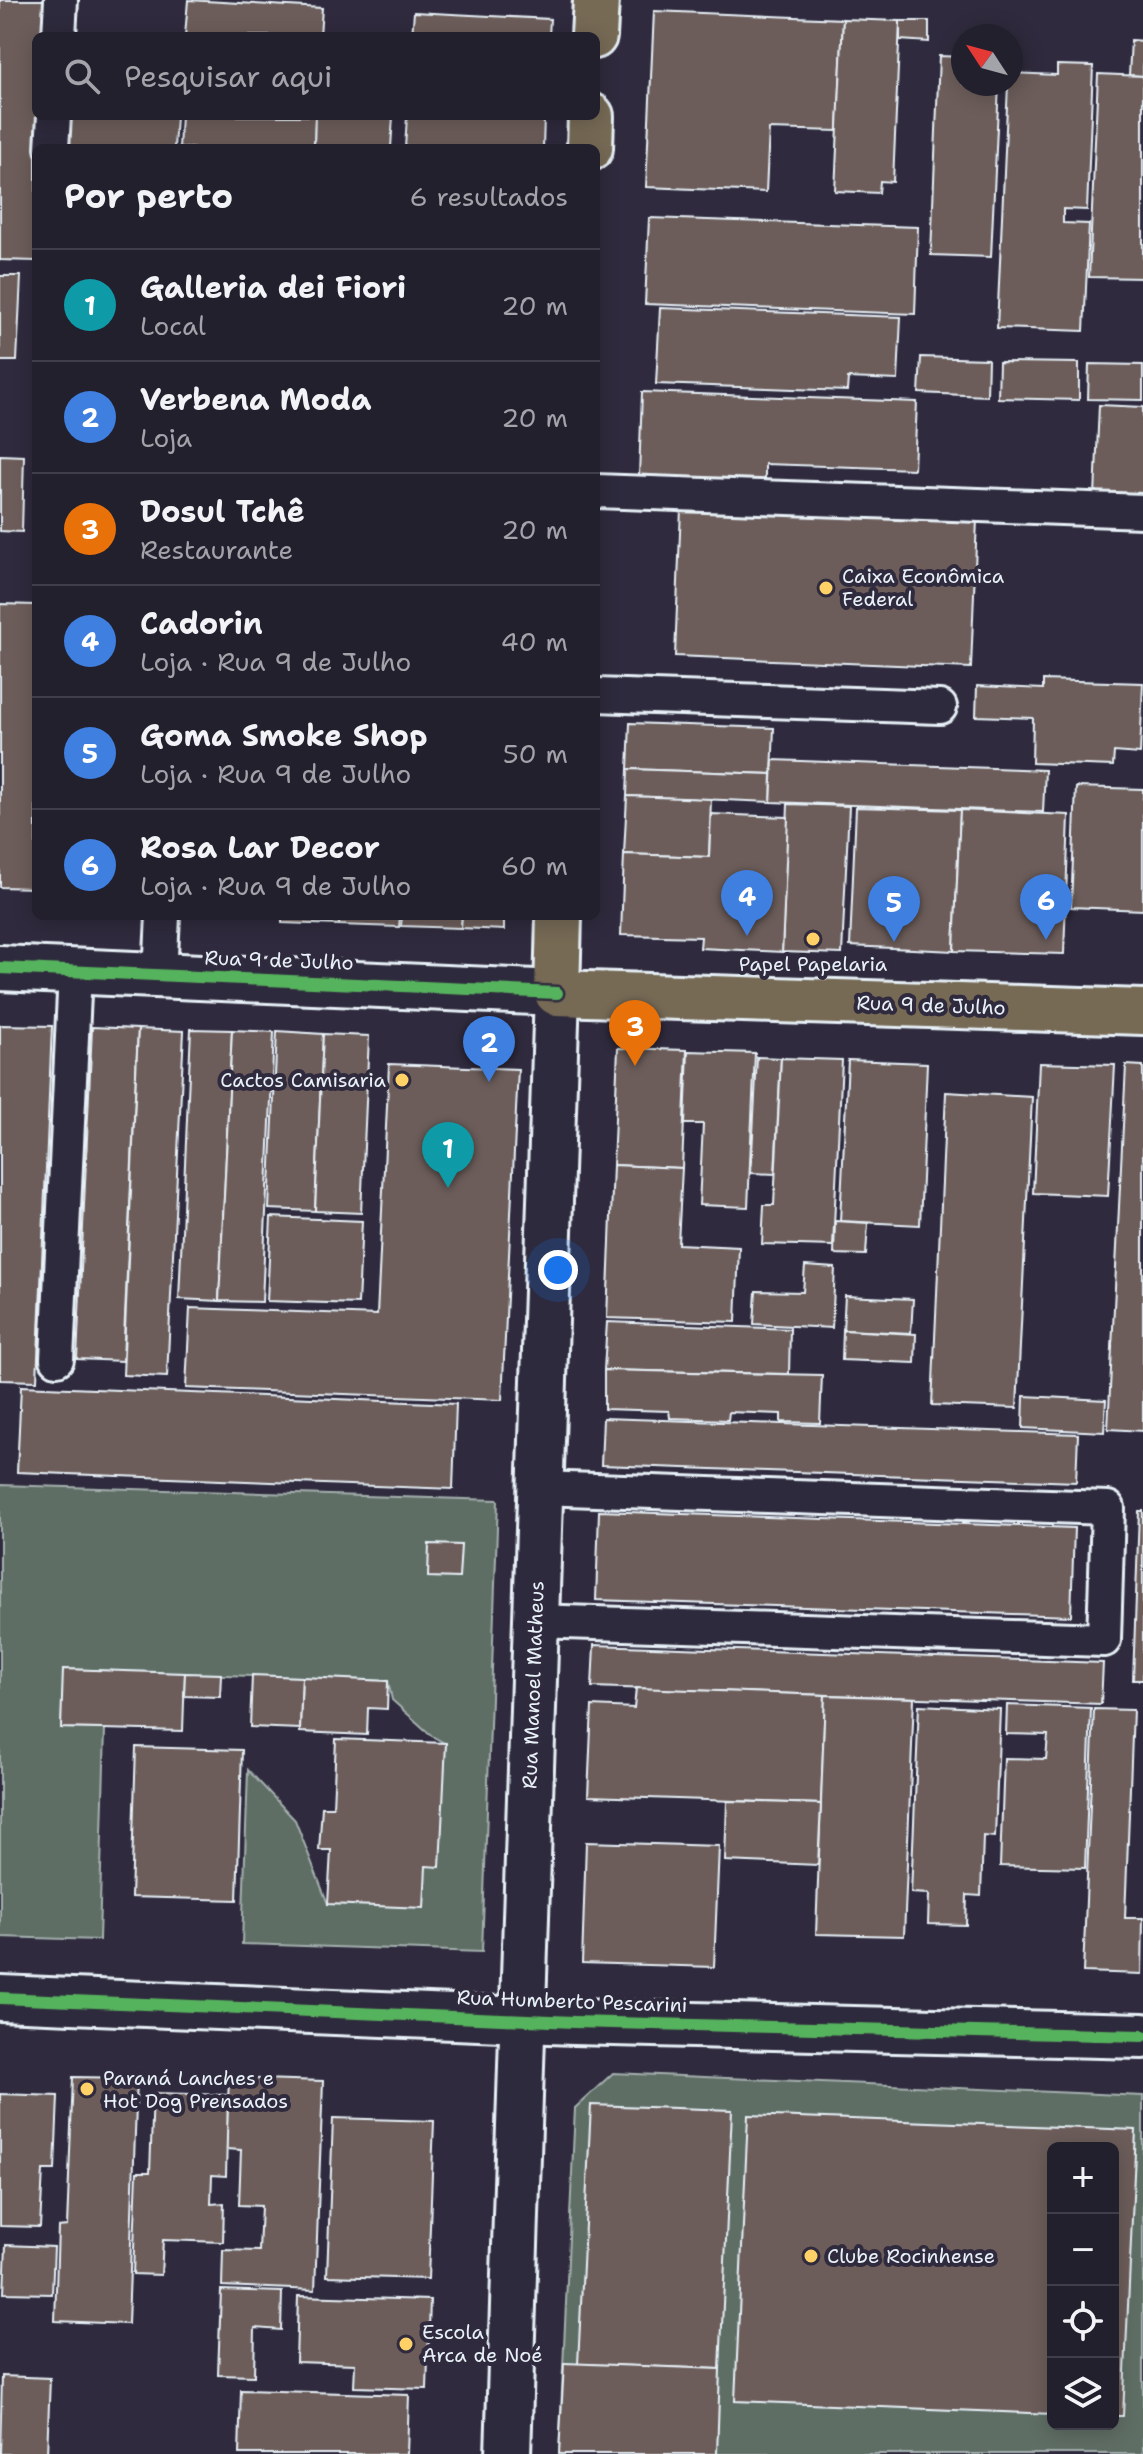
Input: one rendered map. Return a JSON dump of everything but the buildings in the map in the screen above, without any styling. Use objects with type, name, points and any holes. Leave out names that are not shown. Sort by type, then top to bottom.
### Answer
[{"type":"main road","points":[[594,32],[596,0]]},
{"type":"main road","points":[[590,144],[591,120]]},
{"type":"main road","name":"Rua Manoel Matheus","points":[[557,993],[559,920]]},
{"type":"main road","name":"Rua 9 de Julho","points":[[557,993],[1143,1012]]},
{"type":"street","name":"Rua 9 de Julho","points":[[0,968],[557,993]]},
{"type":"street","name":"Rua Manoel Matheus","points":[[508,2454],[557,993]]},
{"type":"street","name":"Rua Humberto Pescarini","points":[[0,1998],[521,2020],[1143,2036]]},
{"type":"lane","points":[[59,32],[61,0]]},
{"type":"lane","points":[[52,144],[54,120]]},
{"type":"lane","points":[[600,491],[1143,511]]},
{"type":"lane","points":[[600,695],[940,707]]},
{"type":"lane","points":[[160,975],[163,920]]},
{"type":"lane","points":[[57,1359],[75,972]]},
{"type":"lane","points":[[535,1621],[1104,1640],[1106,1581],[1108,1508],[539,1488]]},
{"type":"green space","points":[[0,1485],[498,1500],[482,1952],[242,1944],[248,1770],[295,1820],[328,1904],[426,1866],[446,1744],[432,1736],[392,1700],[388,1681],[64,1669],[61,1728],[105,1729],[99,1940],[0,1937]]},
{"type":"green space","name":"Clube Rocinhense","points":[[613,2073],[1143,2096],[1143,2454],[559,2454],[575,2108]]},
{"type":"cycle path","points":[[0,968],[557,993]]},
{"type":"cycle path","points":[[0,1998],[574,2022],[1143,2036]]},
{"type":"place","name":"Caixa Econômica Federal","points":[[826,588]]},
{"type":"place","name":"Cadorin","points":[[747,936]]},
{"type":"place","name":"Papel Papelaria","points":[[813,939]]},
{"type":"place","name":"Rosa Lar Decor","points":[[1046,940]]},
{"type":"place","name":"Goma Smoke Shop","points":[[894,942]]},
{"type":"place","name":"Dosul Tchê","points":[[635,1066]]},
{"type":"place","name":"Cactos Camisaria","points":[[402,1080]]},
{"type":"place","name":"Verbena Moda","points":[[489,1082]]},
{"type":"place","name":"Galleria dei Fiori","points":[[448,1188]]},
{"type":"place","name":"Paraná Lanches e Hot Dog Prensados","points":[[87,2089]]},
{"type":"place","name":"Clube Rocinhense","points":[[811,2256]]},
{"type":"place","name":"Escola Arca de Noé","points":[[406,2344]]}]
